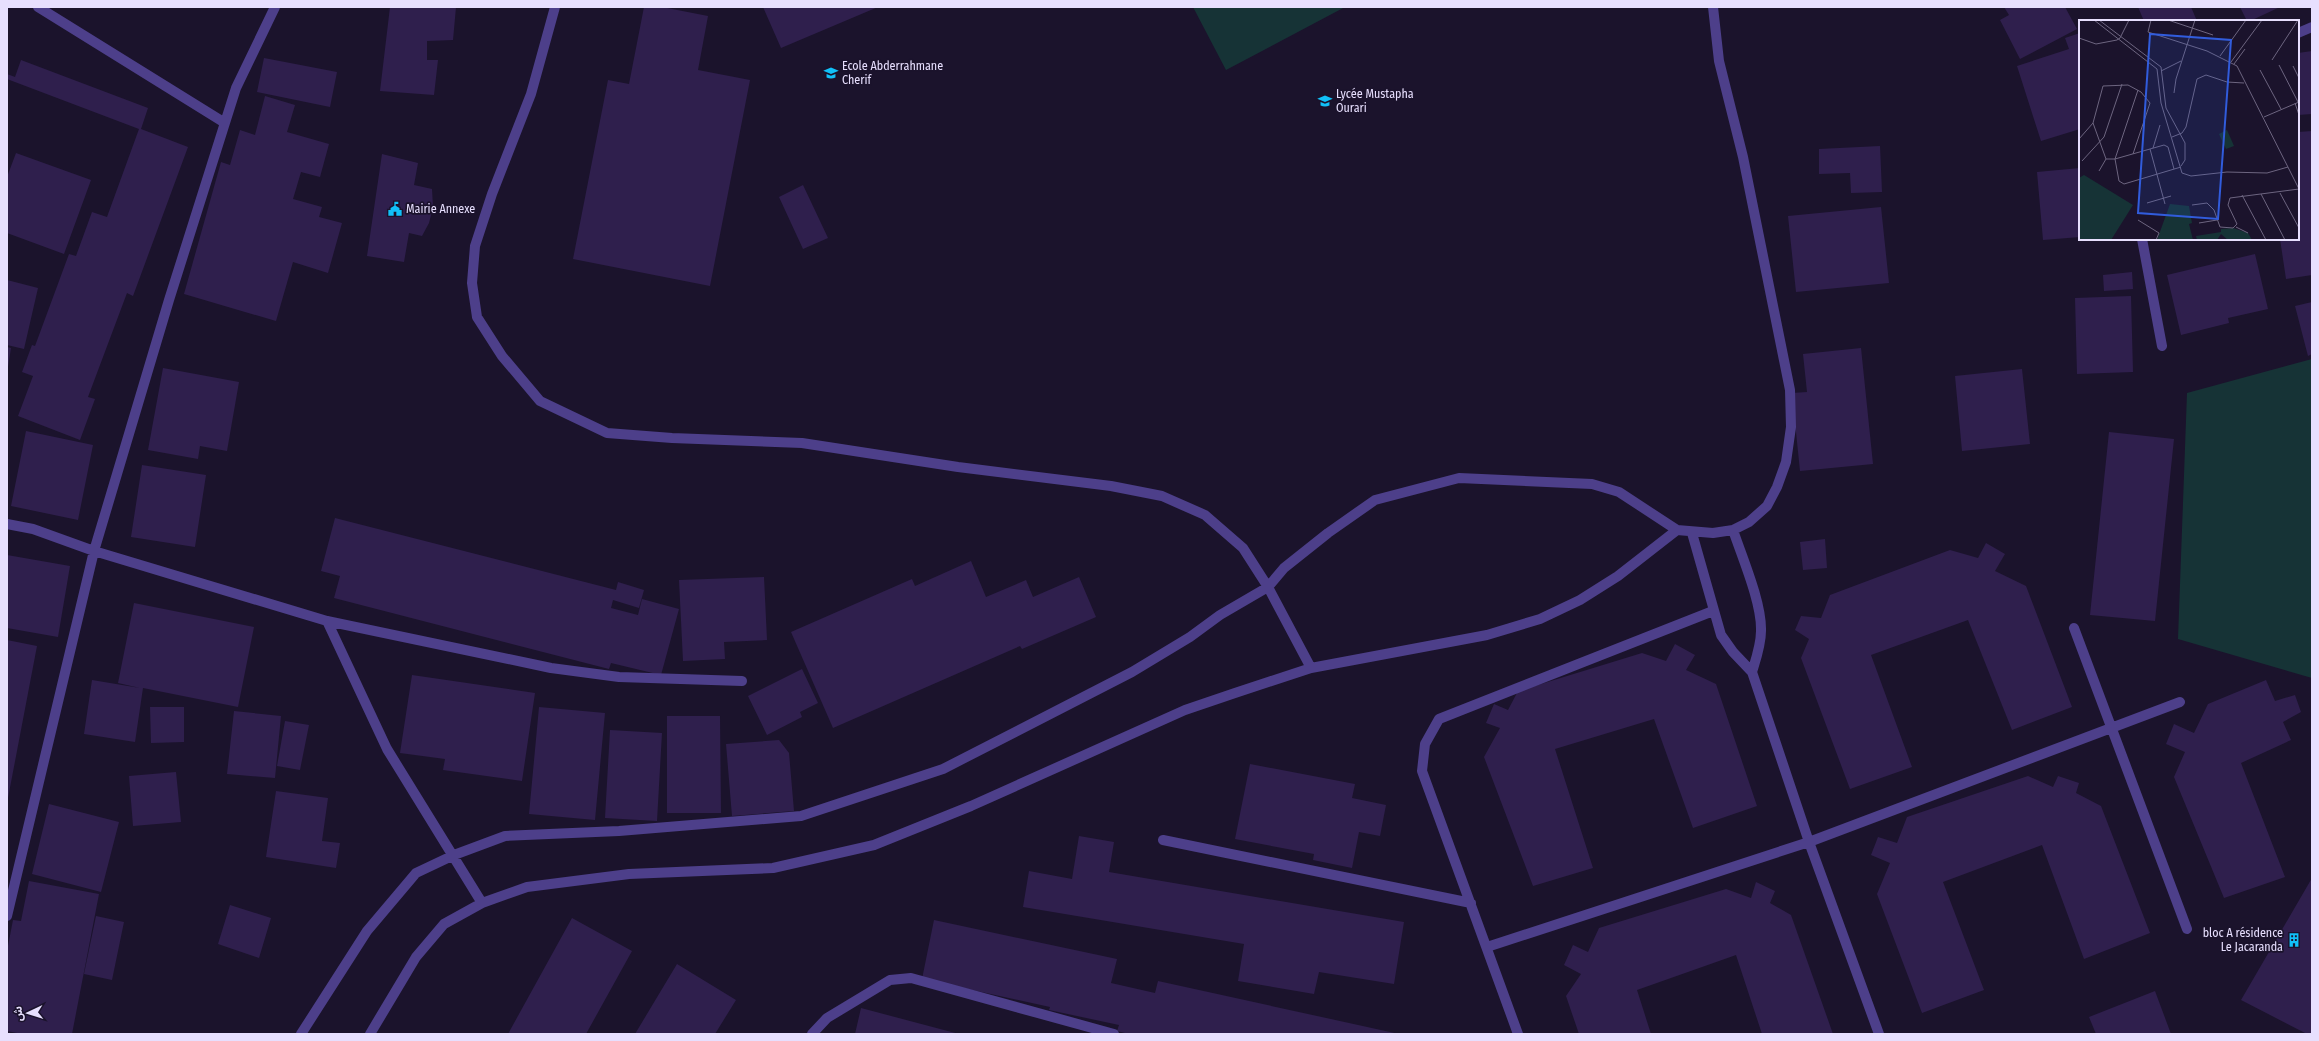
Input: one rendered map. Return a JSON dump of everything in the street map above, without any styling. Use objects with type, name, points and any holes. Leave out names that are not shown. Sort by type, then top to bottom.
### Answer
[{"type":"street","points":[[38,7],[225,123]]},
{"type":"street","points":[[7,916],[94,551],[169,300],[236,88],[275,7]]},
{"type":"street","points":[[555,7],[531,94],[492,194],[475,246],[472,283],[477,317],[502,356],[540,401],[607,433],[672,438],[802,443],[958,467],[1111,486],[1162,496],[1205,515],[1243,548],[1268,587],[1311,668]]},
{"type":"street","points":[[301,1034],[367,931],[416,873],[454,855],[505,836],[620,831],[800,816],[943,769],[1132,672],[1190,637],[1220,615],[1268,587],[1284,568],[1328,533],[1375,500],[1459,478],[1592,484],[1619,492],[1677,530],[1692,533],[1713,533],[1733,530],[1749,522],[1767,506],[1777,487],[1786,462],[1792,427],[1790,390],[1743,157],[1719,61],[1713,7]]},
{"type":"street","points":[[2299,33],[2312,27]]},
{"type":"street","points":[[2142,240],[2162,346]]},
{"type":"street","points":[[7,524],[33,529],[94,551],[326,621],[551,668],[620,677],[742,681]]},
{"type":"street","points":[[370,1034],[416,957],[444,924],[482,903],[527,887],[629,874],[773,868],[874,845],[971,806],[1185,710],[1311,668],[1487,636],[1540,618],[1580,600],[1618,576],[1677,530]]},
{"type":"street","points":[[1733,530],[1752,588],[1761,629],[1760,648],[1752,672]]},
{"type":"street","points":[[1692,533],[1721,635],[1733,652],[1752,672],[1809,842],[1879,1034]]},
{"type":"street","points":[[1518,1034],[1422,771],[1425,744],[1439,719],[1713,611]]},
{"type":"street","points":[[326,621],[387,748],[454,855],[482,903]]},
{"type":"street","points":[[2074,628],[2187,929]]},
{"type":"street","points":[[1487,946],[1809,842],[2180,702]]},
{"type":"street","points":[[1163,840],[1471,903]]},
{"type":"street","points":[[812,1034],[827,1018],[890,980],[911,978],[1114,1034]]},
{"type":"green space","points":[[1193,7],[1345,7],[1226,70]]},
{"type":"green space","points":[[2312,359],[2312,678],[2178,639],[2187,393]]},
{"type":"building","points":[[390,7],[456,7],[453,40],[427,41],[427,60],[438,60],[434,95],[380,91]]},
{"type":"building","points":[[644,7],[662,7],[708,16],[698,70],[750,80],[710,286],[573,259],[608,80],[629,84]]},
{"type":"building","points":[[763,7],[878,7],[781,48]]},
{"type":"building","points":[[2004,7],[2065,7],[2077,29],[2020,59],[2000,20],[2009,15]]},
{"type":"building","points":[[2138,7],[2191,7],[2197,20],[2144,20]]},
{"type":"building","points":[[2240,7],[2280,7],[2252,20],[2246,20]]},
{"type":"building","points":[[2079,33],[2079,129],[2041,141],[2017,66],[2069,49],[2065,38]]},
{"type":"building","points":[[2312,51],[2312,114],[2299,115],[2299,53]]},
{"type":"building","points":[[264,58],[337,72],[330,107],[257,92]]},
{"type":"building","points":[[21,60],[148,108],[141,129],[188,147],[133,296],[127,293],[88,397],[95,399],[80,440],[18,416],[33,376],[22,372],[32,345],[35,346],[69,254],[76,256],[92,212],[107,217],[139,129],[7,79],[7,74],[15,77]]},
{"type":"building","points":[[265,96],[295,105],[287,132],[329,144],[320,177],[301,172],[293,199],[322,207],[319,217],[342,223],[328,273],[293,262],[276,321],[184,294],[221,162],[230,165],[240,130],[255,135]]},
{"type":"building","points":[[2312,131],[2312,275],[2286,279],[2280,240],[2299,240],[2299,132]]},
{"type":"building","points":[[1880,146],[1882,192],[1851,193],[1850,173],[1819,174],[1819,149]]},
{"type":"building","points":[[16,153],[91,180],[64,254],[7,233],[7,177]]},
{"type":"building","points":[[382,154],[418,163],[414,185],[432,189],[433,207],[429,223],[422,236],[409,233],[404,262],[367,256]]},
{"type":"building","points":[[2079,168],[2079,237],[2043,240],[2037,172]]},
{"type":"building","points":[[803,185],[828,238],[803,249],[779,197]]},
{"type":"building","points":[[1881,207],[1889,283],[1796,292],[1788,216]]},
{"type":"building","points":[[2255,254],[2268,309],[2228,318],[2229,323],[2181,335],[2167,275]]},
{"type":"building","points":[[2132,272],[2133,289],[2104,291],[2103,275]]},
{"type":"building","points":[[7,280],[38,288],[24,349],[7,345]]},
{"type":"building","points":[[2131,296],[2133,372],[2077,374],[2075,298]]},
{"type":"building","points":[[2312,302],[2312,354],[2308,356],[2295,306]]},
{"type":"building","points":[[7,347],[11,348],[8,367],[7,367]]},
{"type":"building","points":[[1861,348],[1873,464],[1800,471],[1792,393],[1807,392],[1803,354]]},
{"type":"building","points":[[163,368],[239,382],[227,451],[200,446],[198,459],[148,450]]},
{"type":"building","points":[[2022,369],[2030,444],[1962,451],[1955,376]]},
{"type":"building","points":[[26,431],[93,445],[78,520],[11,506]]},
{"type":"building","points":[[2109,432],[2174,439],[2155,621],[2090,615]]},
{"type":"building","points":[[142,465],[206,475],[195,547],[131,537]]},
{"type":"building","points":[[335,518],[616,590],[618,582],[644,590],[639,608],[613,600],[611,608],[638,615],[642,599],[679,609],[661,675],[611,663],[609,669],[334,598],[340,576],[321,571]]},
{"type":"building","points":[[1825,539],[1827,568],[1803,570],[1800,542]]},
{"type":"building","points":[[1986,543],[2005,554],[1995,571],[2026,586],[2072,707],[2012,730],[1968,620],[1871,655],[1912,767],[1850,789],[1801,658],[1809,639],[1795,630],[1801,616],[1821,618],[1830,595],[1950,550],[1978,558]]},
{"type":"building","points":[[7,555],[70,566],[58,637],[7,628]]},
{"type":"building","points":[[971,561],[986,597],[1026,580],[1033,597],[1079,577],[1096,617],[1022,649],[1020,646],[833,728],[791,632],[912,579],[915,586]]},
{"type":"building","points":[[764,577],[767,640],[724,642],[725,659],[683,661],[679,580]]},
{"type":"building","points":[[134,603],[254,627],[238,707],[143,688],[135,742],[84,734],[92,680],[140,688],[118,683]]},
{"type":"building","points":[[7,640],[37,646],[8,798],[7,798]]},
{"type":"building","points":[[1675,644],[1695,655],[1686,670],[1716,684],[1757,806],[1693,828],[1654,719],[1555,749],[1593,868],[1533,886],[1484,757],[1500,728],[1486,723],[1494,704],[1508,710],[1518,691],[1642,653],[1666,661]]},
{"type":"building","points":[[802,669],[818,703],[800,712],[802,717],[767,735],[748,696]]},
{"type":"building","points":[[412,675],[535,693],[522,781],[443,770],[445,759],[400,753]]},
{"type":"building","points":[[2266,680],[2275,701],[2295,695],[2301,712],[2283,722],[2291,740],[2241,763],[2285,877],[2224,898],[2174,777],[2185,752],[2166,744],[2174,724],[2194,733],[2208,704]]},
{"type":"building","points":[[150,707],[184,707],[184,742],[151,743]]},
{"type":"building","points":[[539,707],[605,713],[595,820],[529,814]]},
{"type":"building","points":[[234,711],[281,716],[275,778],[227,774]]},
{"type":"building","points":[[667,716],[720,716],[721,813],[667,813]]},
{"type":"building","points":[[285,721],[309,725],[300,770],[277,766]]},
{"type":"building","points":[[610,730],[662,733],[657,821],[605,818]]},
{"type":"building","points":[[779,740],[789,753],[794,811],[732,816],[726,744]]},
{"type":"building","points":[[1250,764],[1355,784],[1352,798],[1386,805],[1380,836],[1359,832],[1352,868],[1313,860],[1314,854],[1235,839]]},
{"type":"building","points":[[176,772],[181,822],[133,826],[129,776]]},
{"type":"building","points":[[2028,776],[2053,787],[2058,776],[2079,783],[2076,793],[2101,806],[2150,933],[2084,959],[2042,845],[1943,882],[1984,990],[1922,1013],[1877,894],[1890,863],[1871,855],[1878,837],[1897,843],[1907,817]]},
{"type":"building","points":[[276,791],[328,798],[322,841],[340,843],[336,868],[266,857]]},
{"type":"building","points":[[49,804],[119,822],[101,892],[32,874]]},
{"type":"building","points":[[1079,836],[1114,842],[1109,872],[1404,922],[1394,984],[1319,972],[1314,994],[1238,981],[1244,944],[1023,907],[1029,871],[1072,879]]},
{"type":"building","name":"bloc A résidence Le Jacaranda","points":[[2312,878],[2312,1034],[2307,1034],[2241,1000]]},
{"type":"building","points":[[29,881],[99,894],[72,1034],[22,1034],[7,1031],[7,951],[13,920],[21,921]]},
{"type":"building","points":[[1756,882],[1775,891],[1770,903],[1791,915],[1833,1034],[1762,1034],[1736,955],[1637,990],[1651,1034],[1579,1034],[1566,996],[1581,974],[1564,965],[1573,945],[1588,952],[1599,928],[1726,889],[1751,898]]},
{"type":"building","points":[[230,905],[271,918],[259,958],[218,944]]},
{"type":"building","points":[[96,916],[124,922],[112,980],[84,974]]},
{"type":"building","points":[[572,918],[632,951],[586,1034],[508,1034]]},
{"type":"building","points":[[934,920],[1117,959],[1111,983],[1155,993],[1158,981],[1399,1034],[1129,1034],[1117,1031],[1119,1025],[1049,1010],[1050,1007],[922,979]]},
{"type":"building","points":[[677,964],[736,1000],[715,1034],[635,1034]]},
{"type":"building","points":[[2155,991],[2171,1034],[2096,1034],[2089,1017]]},
{"type":"building","points":[[861,1008],[959,1034],[855,1034]]},
{"type":"place","name":"Ecole Abderrahmane Cherif","points":[[831,73]]},
{"type":"place","name":"Lycée Mustapha Ourari","points":[[1325,101]]},
{"type":"place","name":"Mairie Annexe","points":[[395,209]]},
{"type":"place","name":"bloc A résidence Le Jacaranda","points":[[2294,940]]}]
